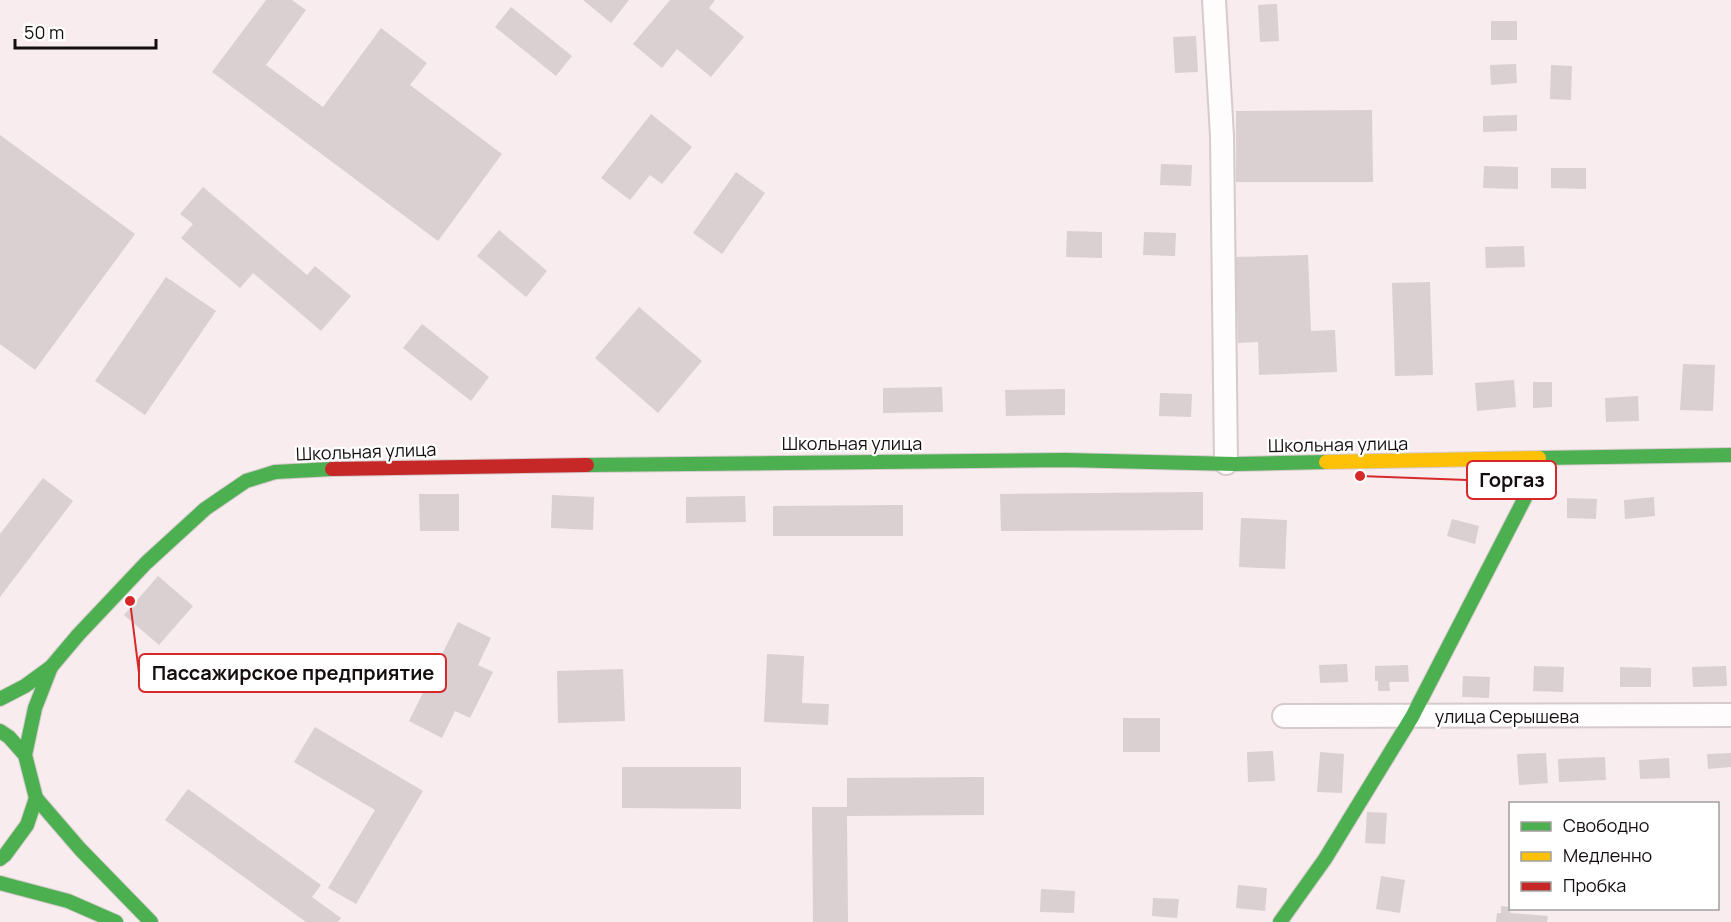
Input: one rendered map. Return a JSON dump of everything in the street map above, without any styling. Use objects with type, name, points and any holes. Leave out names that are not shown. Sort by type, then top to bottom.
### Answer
[{"type":"main road","name":"Школьная улица","points":[[51,667],[146,563],[205,509],[246,481],[275,472],[323,469],[763,462],[1065,460],[1226,464],[1731,455]]},
{"type":"main road","points":[[1280,922],[1325,859],[1412,717],[1545,459]]},
{"type":"main road","points":[[0,699],[25,686],[51,667]]},
{"type":"main road","points":[[51,667],[35,708],[25,755],[36,798],[80,849],[151,922]]},
{"type":"main road","points":[[0,731],[9,737],[25,755]]},
{"type":"main road","points":[[0,859],[27,825],[36,798]]},
{"type":"main road","points":[[0,883],[68,901],[116,922]]},
{"type":"street","points":[[1214,0],[1222,136],[1226,464]]},
{"type":"street","name":"улица Серышева","points":[[1284,716],[1731,715]]},
{"type":"building","points":[[266,0],[292,0],[306,10],[266,65],[323,107],[381,28],[427,63],[410,85],[502,154],[438,241],[212,72]]},
{"type":"building","points":[[583,0],[629,0],[611,23]]},
{"type":"building","points":[[670,0],[715,0],[709,8],[744,37],[711,77],[677,49],[662,68],[633,44]]},
{"type":"building","points":[[1277,4],[1279,41],[1260,42],[1258,5]]},
{"type":"building","points":[[511,7],[572,56],[556,76],[495,27]]},
{"type":"building","points":[[1491,21],[1517,21],[1517,40],[1491,40]]},
{"type":"building","points":[[1196,36],[1198,72],[1175,73],[1173,37]]},
{"type":"building","points":[[1516,64],[1517,83],[1491,85],[1490,65]]},
{"type":"building","points":[[1551,65],[1572,66],[1571,100],[1550,99]]},
{"type":"building","points":[[1372,110],[1373,182],[1236,182],[1236,111]]},
{"type":"building","points":[[651,114],[692,147],[662,184],[650,175],[630,200],[601,178]]},
{"type":"building","points":[[1517,115],[1517,131],[1483,132],[1483,116]]},
{"type":"building","points":[[0,135],[135,234],[35,370],[0,344]]},
{"type":"building","points":[[1161,164],[1192,165],[1191,186],[1160,185]]},
{"type":"building","points":[[1484,166],[1518,167],[1518,189],[1483,188]]},
{"type":"building","points":[[1551,168],[1586,168],[1586,189],[1551,188]]},
{"type":"building","points":[[736,172],[765,193],[722,254],[693,233]]},
{"type":"building","points":[[203,187],[307,275],[315,266],[351,296],[321,331],[253,273],[240,288],[181,238],[193,224],[180,214]]},
{"type":"building","points":[[499,230],[547,271],[526,297],[477,256]]},
{"type":"building","points":[[1067,231],[1102,232],[1102,258],[1066,257]]},
{"type":"building","points":[[1144,232],[1176,233],[1175,256],[1143,255]]},
{"type":"building","points":[[1524,246],[1525,267],[1486,268],[1485,247]]},
{"type":"building","points":[[1308,255],[1311,331],[1335,330],[1337,372],[1259,375],[1258,342],[1238,343],[1235,257]]},
{"type":"building","points":[[166,277],[216,311],[145,415],[95,381]]},
{"type":"building","points":[[1430,282],[1433,375],[1395,376],[1392,283]]},
{"type":"building","points":[[639,307],[702,361],[658,413],[595,358]]},
{"type":"building","points":[[422,324],[489,377],[471,401],[403,348]]},
{"type":"building","points":[[1683,364],[1715,365],[1713,411],[1680,410]]},
{"type":"building","points":[[1514,380],[1516,407],[1477,411],[1475,383]]},
{"type":"building","points":[[1533,382],[1552,382],[1552,407],[1533,408]]},
{"type":"building","points":[[942,387],[943,412],[883,413],[883,388]]},
{"type":"building","points":[[1065,389],[1065,415],[1006,416],[1005,390]]},
{"type":"building","points":[[1160,393],[1192,394],[1191,417],[1159,416]]},
{"type":"building","points":[[1638,396],[1639,421],[1606,422],[1605,398]]},
{"type":"building","points":[[43,478],[73,501],[0,597],[0,534]]},
{"type":"building","points":[[1203,492],[1203,530],[1001,531],[1000,494]]},
{"type":"building","points":[[419,494],[459,494],[459,531],[420,531]]},
{"type":"building","points":[[552,495],[594,497],[593,530],[551,528]]},
{"type":"building","points":[[745,496],[746,522],[686,523],[686,497]]},
{"type":"building","points":[[1654,497],[1655,516],[1625,519],[1624,500]]},
{"type":"building","points":[[1567,498],[1597,499],[1596,519],[1567,518]]},
{"type":"building","points":[[903,505],[903,536],[773,536],[773,506]]},
{"type":"building","points":[[1241,518],[1287,520],[1285,569],[1239,567]]},
{"type":"building","points":[[1452,519],[1479,526],[1475,544],[1447,536]]},
{"type":"building","points":[[158,576],[193,606],[159,645],[124,615]]},
{"type":"building","points":[[458,622],[491,638],[478,665],[493,672],[470,718],[455,711],[442,738],[409,721]]},
{"type":"building","points":[[767,654],[804,656],[802,703],[829,704],[828,725],[764,722]]},
{"type":"building","points":[[1347,664],[1348,682],[1320,683],[1319,665]]},
{"type":"building","points":[[1408,665],[1409,682],[1389,682],[1390,691],[1378,691],[1375,666]]},
{"type":"building","points":[[1534,666],[1564,667],[1563,692],[1533,691]]},
{"type":"building","points":[[1726,666],[1727,686],[1693,687],[1692,667]]},
{"type":"building","points":[[1620,667],[1651,668],[1651,687],[1620,687]]},
{"type":"building","points":[[623,669],[625,721],[558,723],[557,671]]},
{"type":"building","points":[[1463,676],[1490,677],[1489,698],[1462,697]]},
{"type":"building","points":[[1123,718],[1160,718],[1160,752],[1123,752]]},
{"type":"building","points":[[315,727],[423,791],[356,904],[328,888],[375,810],[294,762]]},
{"type":"building","points":[[1273,751],[1275,781],[1248,782],[1247,752]]},
{"type":"building","points":[[1320,752],[1344,754],[1342,793],[1317,792]]},
{"type":"building","points":[[1546,753],[1548,783],[1519,785],[1517,754]]},
{"type":"building","points":[[1731,753],[1731,767],[1708,769],[1707,754]]},
{"type":"building","points":[[1605,757],[1606,780],[1559,782],[1558,759]]},
{"type":"building","points":[[1669,758],[1670,778],[1640,779],[1639,760]]},
{"type":"building","points":[[622,767],[741,767],[741,809],[622,808]]},
{"type":"building","points":[[984,777],[984,815],[847,816],[848,922],[813,922],[812,807],[847,807],[847,778]]},
{"type":"building","points":[[188,789],[321,885],[312,897],[341,918],[338,922],[306,922],[165,820]]},
{"type":"building","points":[[1367,812],[1387,813],[1385,844],[1365,843]]},
{"type":"building","points":[[1381,876],[1405,880],[1400,913],[1376,909]]},
{"type":"building","points":[[1238,885],[1267,888],[1265,911],[1236,908]]},
{"type":"building","points":[[1041,889],[1075,891],[1074,913],[1040,912]]},
{"type":"building","points":[[1153,898],[1179,899],[1177,918],[1152,916]]},
{"type":"building","points":[[1501,906],[1509,907],[1510,913],[1548,916],[1547,922],[1496,922],[1497,913],[1501,913]]},
{"type":"traffic: fast","points":[[1539,458],[1731,455]]},
{"type":"traffic: fast","points":[[1280,922],[1325,859],[1412,717],[1545,459]]},
{"type":"traffic: fast","points":[[587,465],[1065,460],[1235,464],[1326,462]]},
{"type":"traffic: fast","points":[[0,699],[25,686],[51,667],[146,563],[205,509],[246,481],[275,472],[332,469]]},
{"type":"traffic: fast","points":[[25,755],[35,708],[51,667]]},
{"type":"traffic: fast","points":[[0,731],[9,737],[25,755],[36,798],[80,849],[151,922]]},
{"type":"traffic: fast","points":[[0,859],[27,825],[36,798]]},
{"type":"traffic: fast","points":[[0,883],[68,901],[116,922]]},
{"type":"traffic: slow","points":[[1326,462],[1539,458]]},
{"type":"traffic: jam","points":[[332,469],[587,465]]},
{"type":"place","name":"Горгаз","points":[[1360,476]]},
{"type":"place","name":"Пассажирское предприятие","points":[[130,601]]}]
